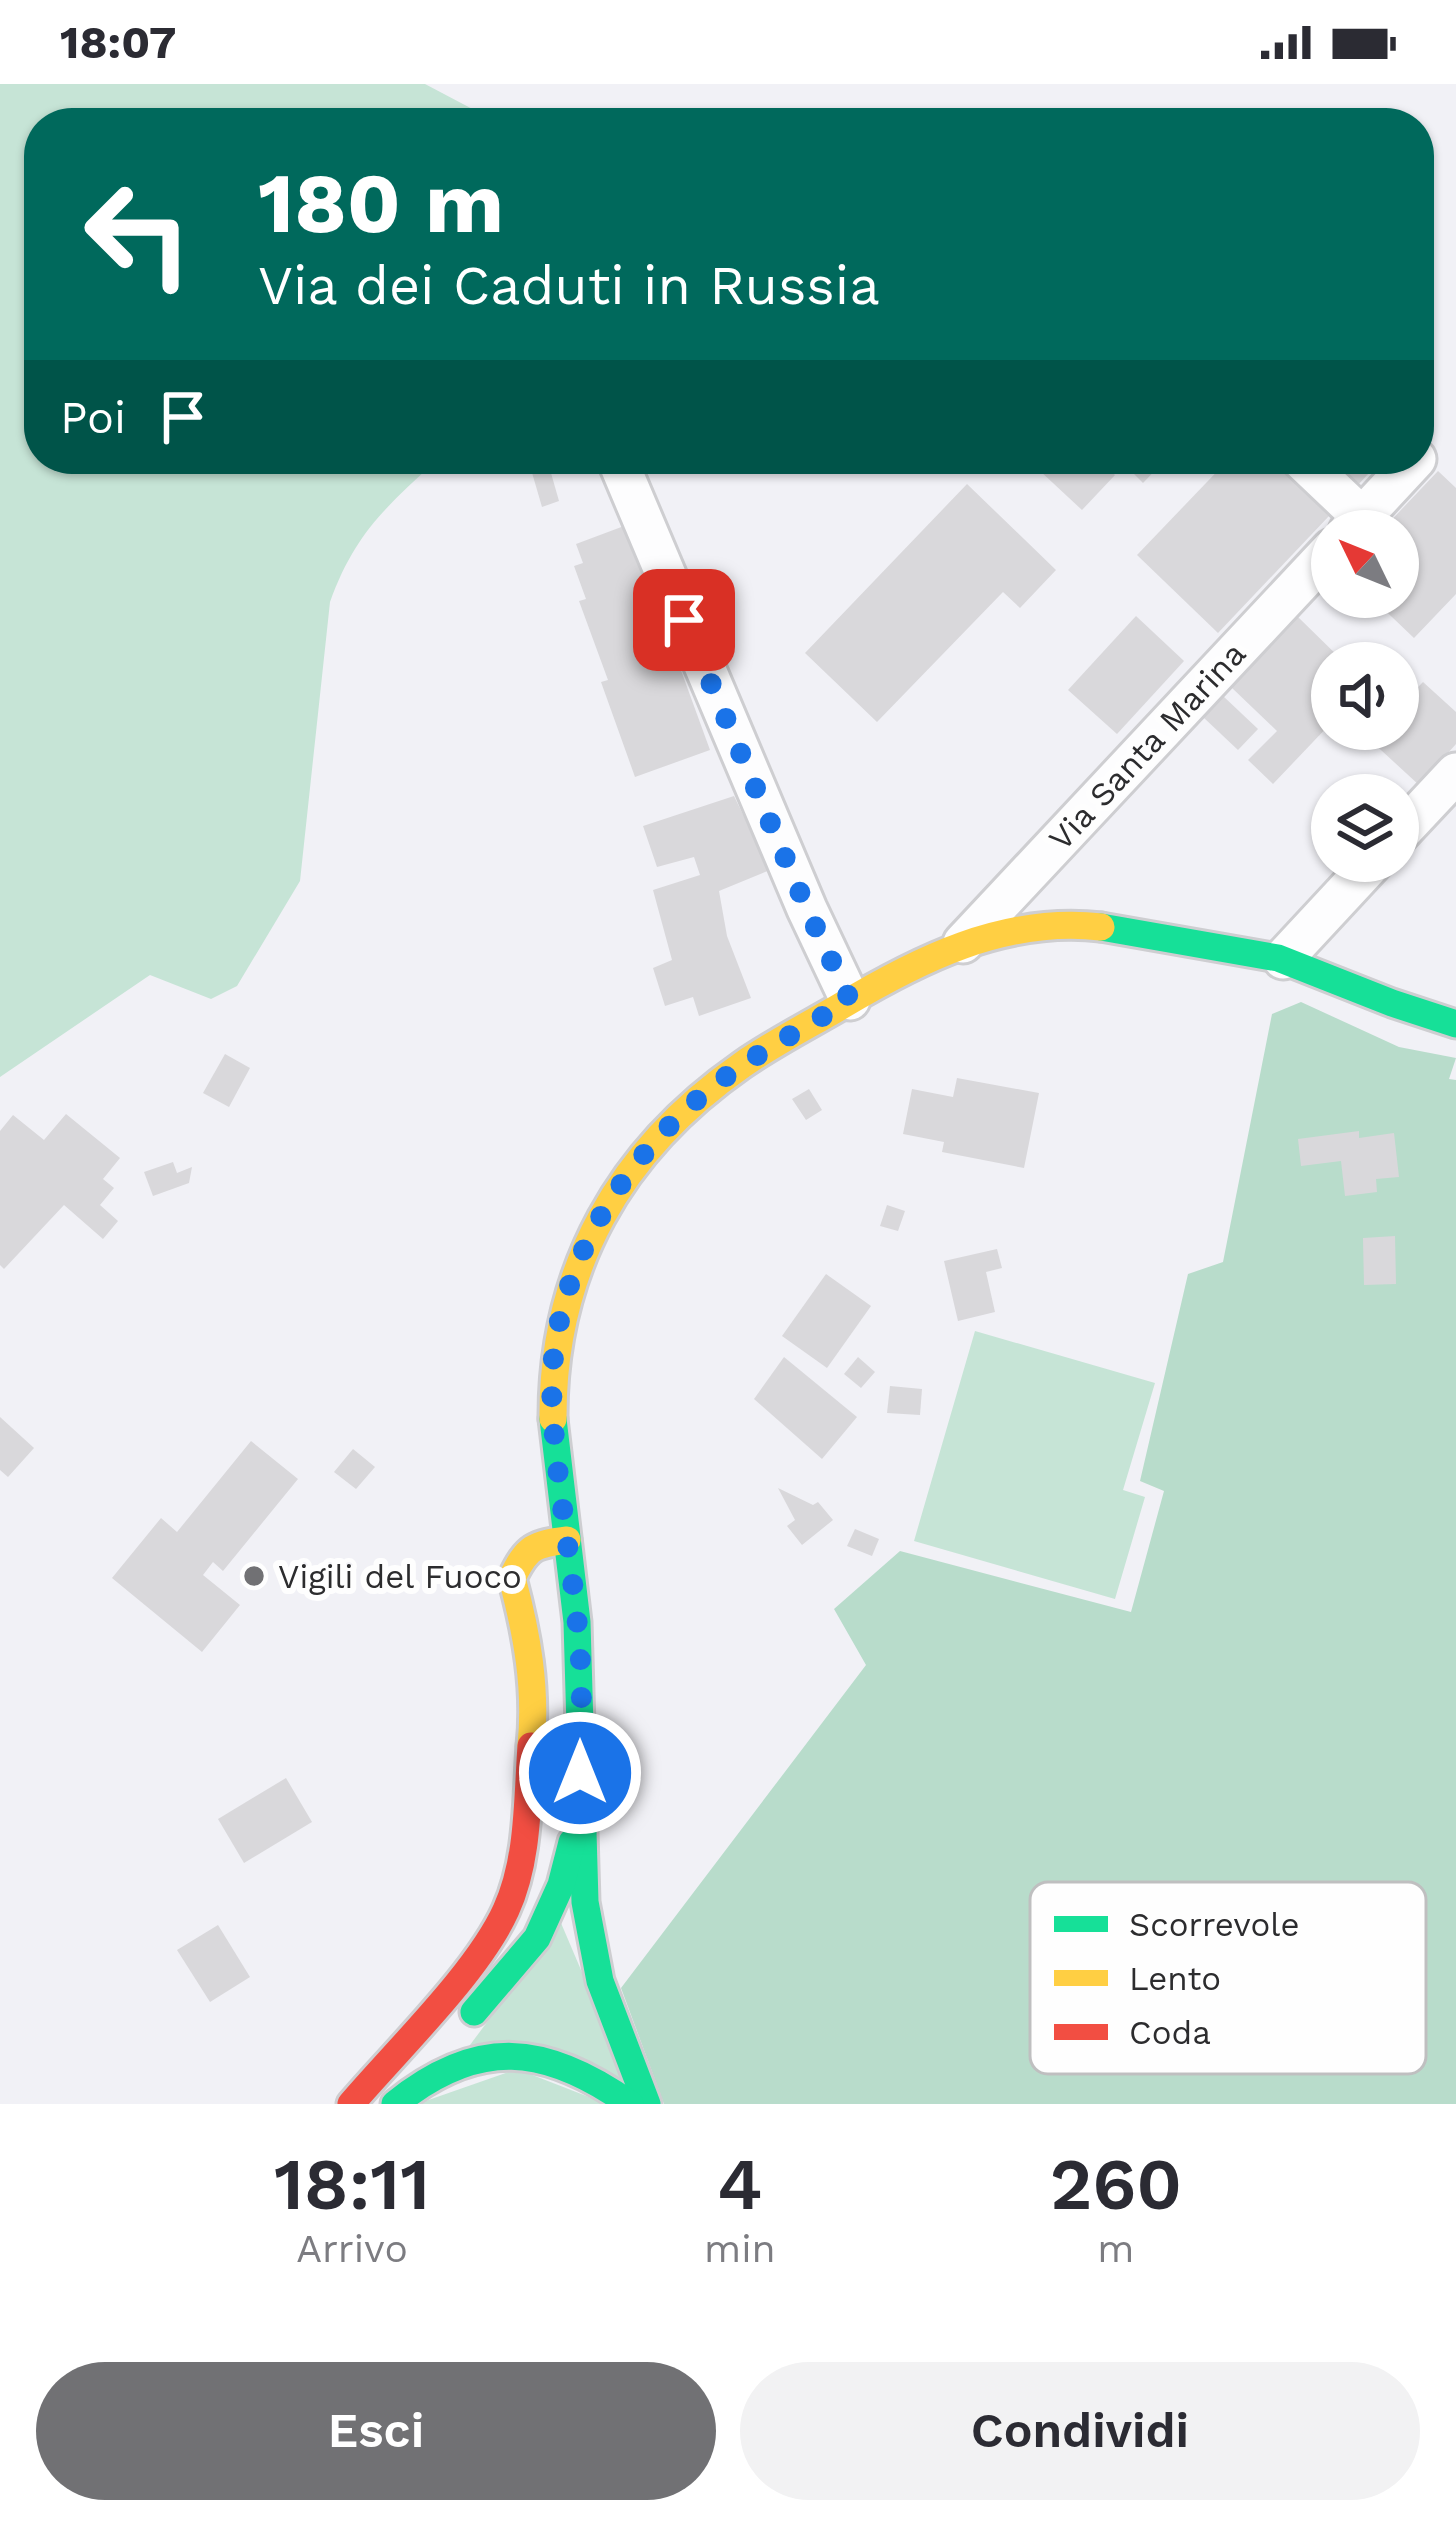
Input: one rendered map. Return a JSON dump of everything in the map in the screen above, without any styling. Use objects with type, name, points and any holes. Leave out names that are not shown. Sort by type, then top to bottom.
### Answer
[{"type":"street","points":[[623,474],[850,1000]]},
{"type":"street","points":[[1313,474],[1343,510]]},
{"type":"street","points":[[1368,510],[1402,474]]},
{"type":"street","name":"Via Santa Marina","points":[[963,943],[1311,571]]},
{"type":"street","points":[[1419,813],[1456,773]]},
{"type":"street","points":[[1283,959],[1354,882]]},
{"type":"street","points":[[647,2104],[599,1979],[588,1916],[580,1811],[580,1658],[552,1399],[566,1295],[580,1256],[627,1178],[691,1106],[739,1067],[850,1000],[963,943],[1024,927],[1063,924],[1134,932],[1283,959],[1415,1014],[1456,1024]]},
{"type":"street","points":[[351,2104],[474,1961],[506,1910],[521,1862],[535,1706],[524,1622],[512,1579],[521,1559],[537,1544],[567,1540]]},
{"type":"street","points":[[397,2102],[537,1938],[561,1885],[580,1811]]},
{"type":"street","points":[[397,2102],[446,2065],[496,2054],[525,2054],[560,2061],[630,2104]]},
{"type":"green space","points":[[0,84],[425,84],[471,108],[24,108],[24,474],[422,474],[361,539],[330,602],[300,881],[237,986],[211,999],[150,975],[0,1077]]},
{"type":"green space","points":[[1301,1002],[1399,1047],[1456,1058],[1449,1079],[1456,1080],[1456,2104],[664,2104],[621,1988],[866,1665],[834,1609],[900,1551],[1131,1612],[1164,1491],[1140,1481],[1188,1274],[1223,1262],[1272,1014]]},
{"type":"green space","points":[[975,1331],[1155,1383],[1123,1490],[1145,1497],[1115,1599],[914,1541]]},
{"type":"green space","points":[[561,1923],[633,2092],[467,2049]]},
{"type":"green space","points":[[517,2069],[607,2104],[417,2104]]},
{"type":"building","points":[[1438,471],[1456,488],[1456,594],[1414,638],[1393,618],[1419,618],[1419,510],[1401,510]]},
{"type":"building","points":[[532,474],[551,474],[559,501],[542,507]]},
{"type":"building","points":[[1043,474],[1114,474],[1082,510]]},
{"type":"building","points":[[1215,474],[1286,474],[1323,510],[1311,510],[1311,535],[1218,633],[1137,555]]},
{"type":"building","points":[[1344,474],[1368,474],[1357,486]]},
{"type":"building","points":[[967,484],[1056,570],[1020,608],[1003,592],[877,722],[805,653]]},
{"type":"building","points":[[624,526],[710,750],[635,777],[601,682],[608,680],[579,601],[586,599],[574,566],[583,563],[576,544]]},
{"type":"building","points":[[1136,616],[1184,661],[1117,734],[1068,690]]},
{"type":"building","points":[[1298,617],[1324,642],[1311,642],[1311,744],[1273,784],[1248,760],[1277,731],[1231,687]]},
{"type":"building","points":[[1423,682],[1456,712],[1456,744],[1419,785],[1419,774],[1407,774],[1381,750],[1419,750],[1419,686]]},
{"type":"building","points":[[1223,696],[1258,729],[1238,750],[1203,717]]},
{"type":"building","points":[[734,796],[770,870],[719,891],[727,936],[751,998],[699,1016],[693,997],[665,1006],[653,968],[672,960],[653,890],[700,875],[694,857],[657,867],[643,826]]},
{"type":"building","points":[[225,1054],[250,1068],[229,1107],[203,1093]]},
{"type":"building","points":[[957,1078],[1039,1093],[1024,1168],[942,1152],[944,1142],[903,1134],[912,1089],[953,1097]]},
{"type":"building","points":[[809,1089],[822,1110],[806,1120],[792,1099]]},
{"type":"building","points":[[66,1114],[120,1158],[103,1179],[114,1188],[100,1205],[118,1221],[103,1239],[64,1205],[4,1269],[0,1265],[0,1131],[13,1115],[44,1140]]},
{"type":"building","points":[[1359,1131],[1359,1138],[1394,1133],[1399,1177],[1376,1179],[1377,1192],[1345,1196],[1341,1161],[1301,1166],[1298,1139]]},
{"type":"building","points":[[173,1162],[177,1173],[192,1167],[189,1183],[153,1196],[144,1172]]},
{"type":"building","points":[[887,1205],[905,1211],[898,1231],[880,1226]]},
{"type":"building","points":[[1395,1236],[1396,1284],[1364,1285],[1363,1238]]},
{"type":"building","points":[[997,1249],[1002,1268],[986,1272],[995,1312],[958,1321],[944,1261]]},
{"type":"building","points":[[826,1274],[871,1306],[827,1368],[782,1336]]},
{"type":"building","points":[[784,1357],[857,1417],[822,1459],[754,1399]]},
{"type":"building","points":[[858,1357],[875,1372],[861,1388],[844,1374]]},
{"type":"building","points":[[890,1386],[922,1389],[920,1415],[887,1413]]},
{"type":"building","points":[[0,1417],[34,1448],[8,1477],[0,1470]]},
{"type":"building","points":[[251,1441],[298,1479],[223,1571],[213,1562],[203,1575],[240,1605],[202,1652],[112,1578],[161,1518],[177,1532]]},
{"type":"building","points":[[353,1449],[375,1467],[356,1489],[334,1472]]},
{"type":"building","points":[[778,1488],[813,1505],[818,1502],[833,1520],[802,1545],[787,1526],[795,1520]]},
{"type":"building","points":[[855,1529],[879,1539],[872,1556],[847,1546]]},
{"type":"building","points":[[286,1778],[312,1822],[244,1863],[218,1819]]},
{"type":"building","points":[[218,1925],[250,1977],[210,2002],[177,1950]]},
{"type":"traffic: fast","points":[[1101,927],[1278,958],[1456,1024]]},
{"type":"traffic: fast","points":[[553,1419],[577,1622],[585,1902],[600,1981],[647,2104]]},
{"type":"traffic: fast","points":[[474,2012],[537,1938],[561,1885],[572,1842]]},
{"type":"traffic: fast","points":[[395,2104],[455,2067],[512,2056],[569,2069],[630,2104]]},
{"type":"traffic: slow","points":[[553,1419],[556,1364],[580,1263],[628,1175],[699,1098],[777,1043],[930,959],[963,945],[1030,928],[1101,927]]},
{"type":"traffic: slow","points":[[531,1746],[529,1662],[512,1578],[533,1549],[567,1540]]},
{"type":"traffic: jam","points":[[351,2104],[457,1984],[506,1910],[523,1850],[531,1746]]},
{"type":"place","name":"Vigili del Fuoco","points":[[254,1576]]},
{"type":"route","points":[[580,1773],[580,1658],[552,1399],[566,1295],[603,1214],[659,1138],[739,1067],[850,1000],[684,620]]}]
